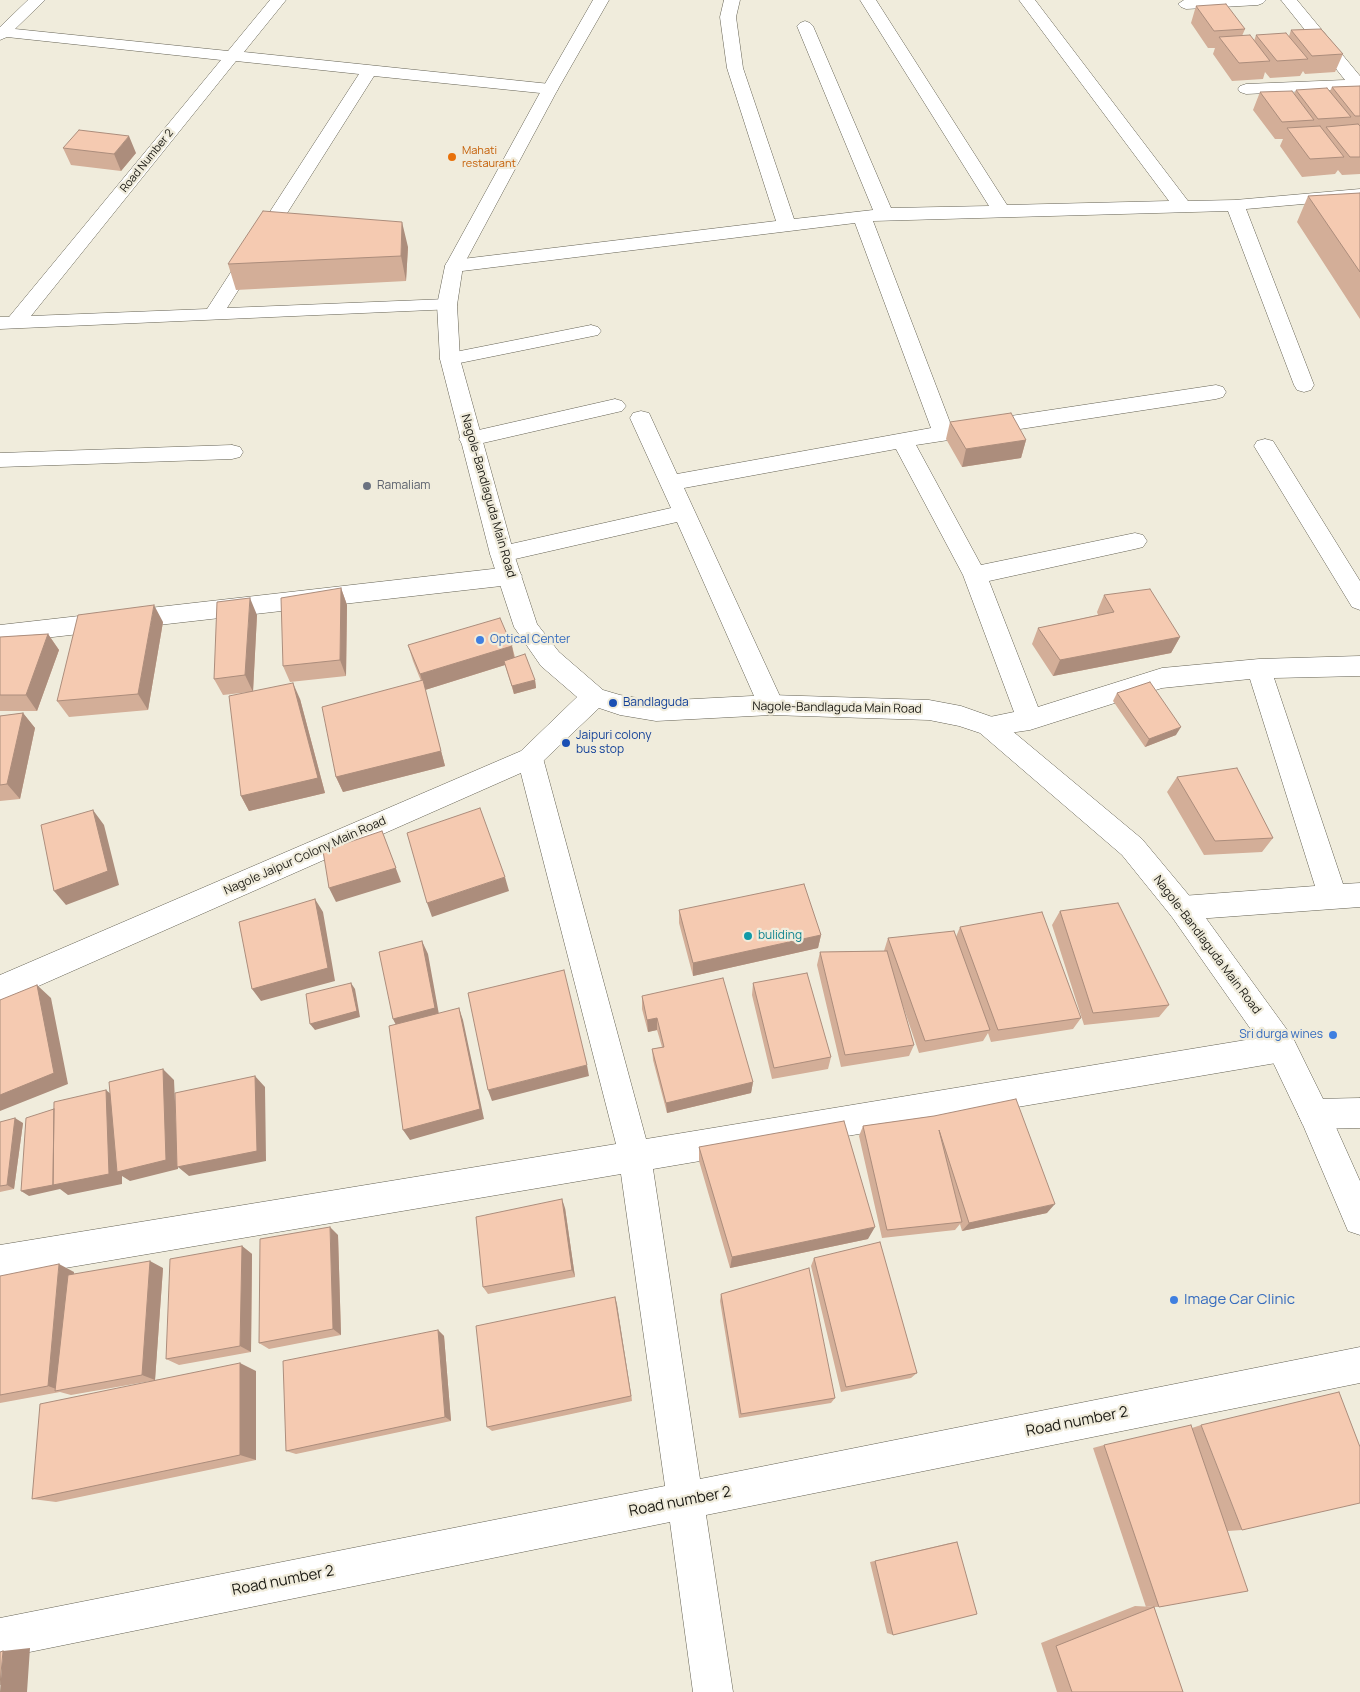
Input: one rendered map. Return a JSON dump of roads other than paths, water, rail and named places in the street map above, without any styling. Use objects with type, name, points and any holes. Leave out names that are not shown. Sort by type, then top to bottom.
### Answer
[{"type":"street","points":[[1,34],[36,0]]},
{"type":"street","name":"Road Number 2","points":[[8,323],[278,0]]},
{"type":"street","name":"Nagole-Bandlaguda Main Road","points":[[601,0],[550,89],[454,266],[447,305],[450,359],[502,554],[526,627],[550,659],[594,697],[620,706],[656,711],[771,705],[929,710],[960,716],[989,726],[1132,847],[1182,908],[1282,1048],[1314,1114],[1360,1219]]},
{"type":"street","points":[[732,0],[728,17],[735,68],[787,226]]},
{"type":"street","points":[[868,0],[1001,211]]},
{"type":"street","points":[[1027,0],[1183,207]]},
{"type":"street","points":[[1186,4],[1258,0]]},
{"type":"street","points":[[1289,0],[1359,86]]},
{"type":"street","points":[[805,26],[884,214]]},
{"type":"street","points":[[1,34],[550,89]]},
{"type":"street","points":[[213,315],[370,70]]},
{"type":"street","points":[[1246,89],[1359,86]]},
{"type":"street","points":[[454,266],[884,214],[1235,205],[1360,194]]},
{"type":"street","points":[[1235,205],[1304,385]]},
{"type":"street","points":[[862,217],[943,433]]},
{"type":"street","points":[[8,323],[447,305]]},
{"type":"street","points":[[450,359],[591,331]]},
{"type":"street","points":[[670,483],[943,433],[1216,392]]},
{"type":"street","points":[[470,439],[616,406]]},
{"type":"street","points":[[641,418],[771,705]]},
{"type":"street","points":[[903,441],[975,575],[1030,720]]},
{"type":"street","points":[[1265,446],[1360,602]]},
{"type":"street","points":[[0,460],[232,452]]},
{"type":"street","points":[[502,554],[684,513]]},
{"type":"street","points":[[975,575],[1135,541]]},
{"type":"street","points":[[0,634],[510,576]]},
{"type":"street","points":[[989,726],[1030,720],[1162,678],[1259,669],[1360,666]]},
{"type":"street","points":[[1182,908],[1347,896],[1259,669]]},
{"type":"street","name":"Nagole Jaipur Colony Main Road","points":[[0,989],[530,758],[594,697]]},
{"type":"street","points":[[530,758],[635,1156],[713,1692]]},
{"type":"street","points":[[0,1262],[1282,1048]]},
{"type":"street","points":[[1314,1114],[1360,1113]]},
{"type":"street","name":"Road number 2","points":[[0,1638],[1360,1364]]},
{"type":"place","name":"Mahati restaurant","points":[[452,157]]},
{"type":"place","name":"Ramaliam","points":[[367,486]]},
{"type":"place","name":"Optical Center","points":[[480,640]]},
{"type":"place","name":"Bandlaguda","points":[[613,703]]},
{"type":"place","name":"Jaipuri colony bus stop","points":[[566,743]]},
{"type":"place","name":"buliding","points":[[748,936]]},
{"type":"place","name":"Sri durga wines","points":[[1333,1035]]},
{"type":"place","name":"Image Car Clinic","points":[[1174,1300]]}]
